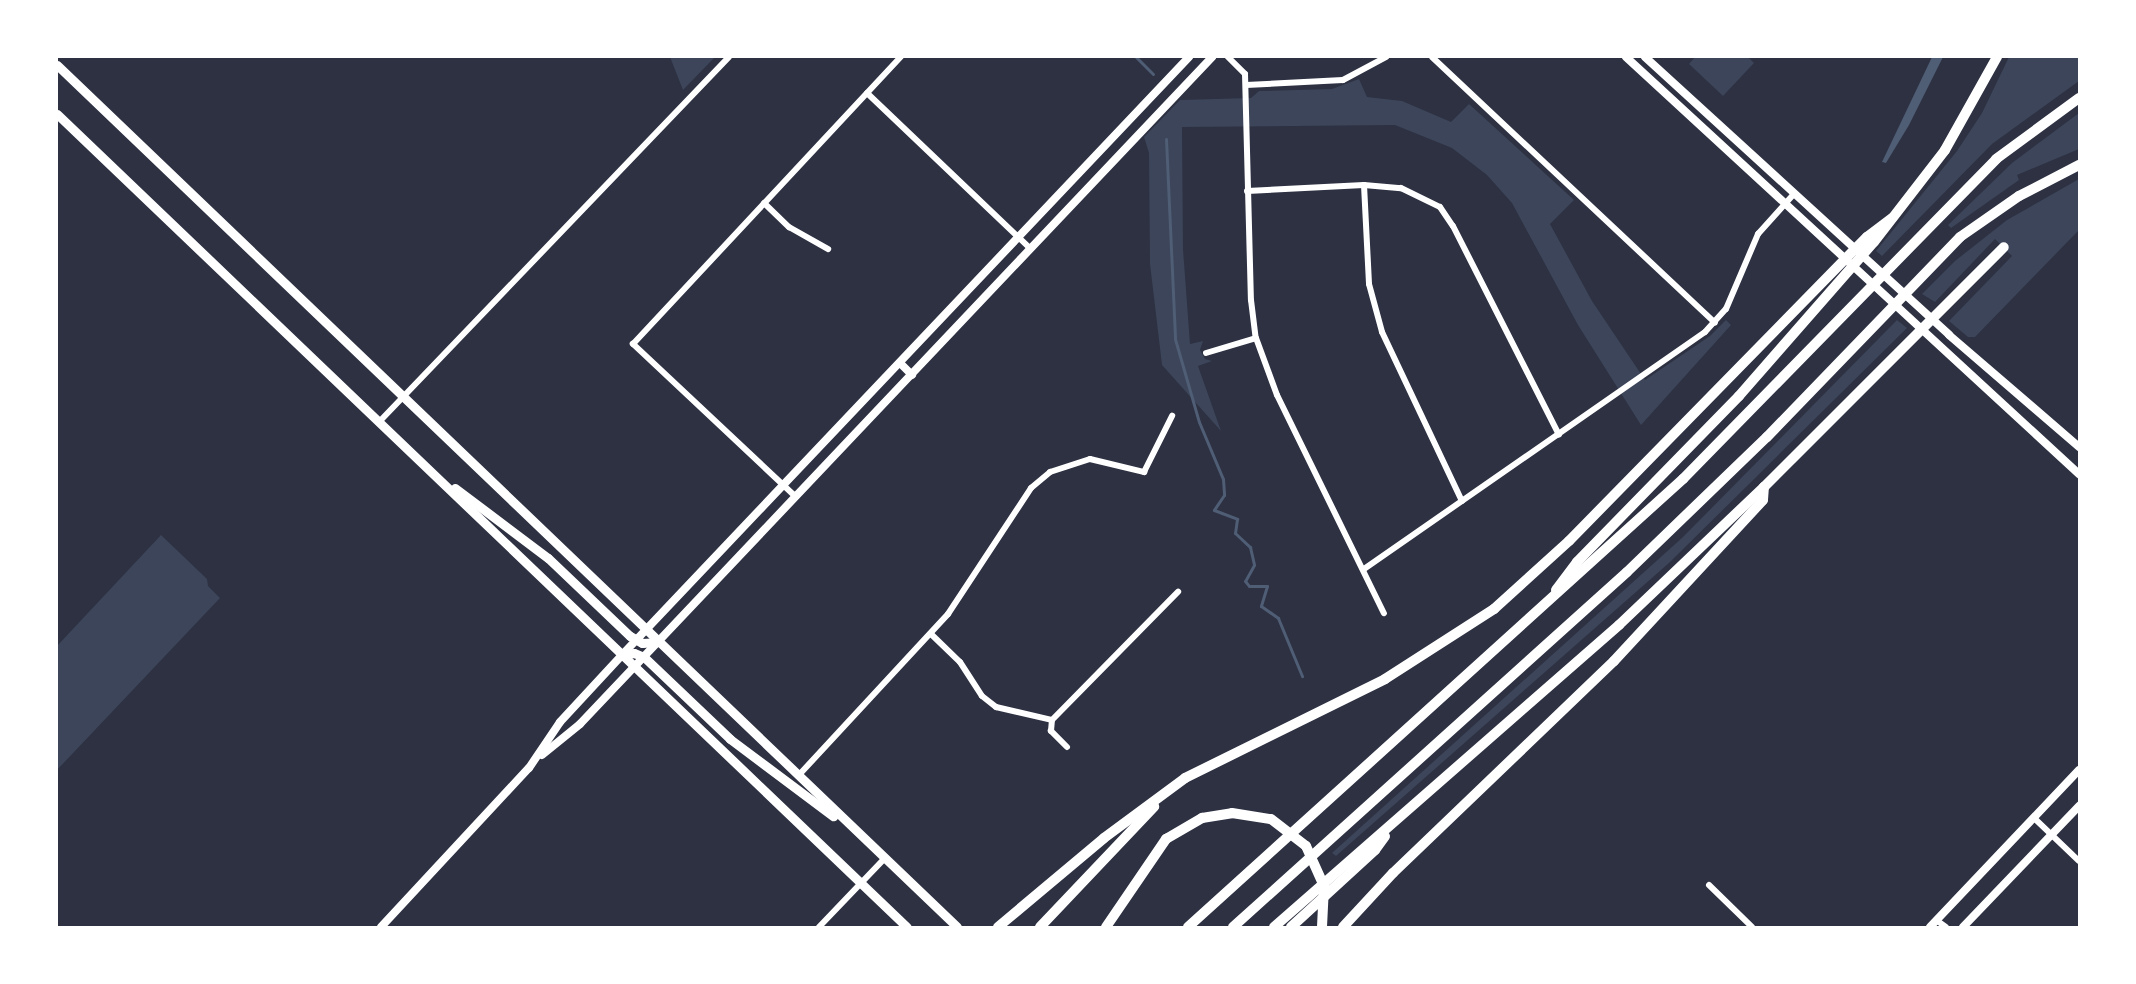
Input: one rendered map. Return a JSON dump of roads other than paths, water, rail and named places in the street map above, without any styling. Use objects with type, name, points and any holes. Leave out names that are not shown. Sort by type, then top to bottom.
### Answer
[{"type":"highway","points":[[1545,605],[1577,562],[1739,396],[1892,218],[1945,150],[1997,57]]},
{"type":"highway","points":[[1188,927],[1545,605],[1737,428],[1996,159],[2079,98]]},
{"type":"highway","points":[[1233,927],[1627,572],[1767,437],[1960,237],[2019,196],[2079,165]]},
{"type":"highway","points":[[998,927],[1104,838],[1185,778],[1385,679],[1494,609],[1569,541],[1867,237],[1892,218]]},
{"type":"highway","points":[[1274,927],[1619,625],[1764,487],[2004,247]]},
{"type":"highway","points":[[1343,927],[1393,873],[1614,661],[1763,500],[1764,487]]},
{"type":"highway","points":[[1041,927],[1185,778]]},
{"type":"highway","points":[[1106,927],[1155,852],[1176,831],[1212,815],[1261,816],[1290,831],[1311,854],[1325,891],[1323,922]]},
{"type":"highway","points":[[1291,927],[1375,850],[1396,821]]},
{"type":"main road","points":[[57,65],[957,927]]},
{"type":"main road","points":[[57,114],[907,927]]},
{"type":"main road","points":[[427,467],[548,558],[636,640],[660,642]]},
{"type":"main road","points":[[622,655],[634,653],[644,657],[730,739],[862,836]]},
{"type":"main road","points":[[1933,924],[2079,770]]},
{"type":"main road","points":[[1964,927],[2079,806]]},
{"type":"street","points":[[380,421],[729,57]]},
{"type":"street","points":[[796,497],[633,344],[901,57]]},
{"type":"street","points":[[535,761],[560,722],[622,655],[1189,57]]},
{"type":"street","points":[[381,927],[535,761],[580,724],[660,642],[1212,57]]},
{"type":"street","points":[[1227,57],[1245,74],[1247,191],[1256,338],[1281,405],[1384,613]]},
{"type":"street","points":[[1246,85],[1342,80],[1386,57]]},
{"type":"street","points":[[1432,57],[1715,323]]},
{"type":"street","points":[[1626,57],[1784,205],[2079,474]]},
{"type":"street","points":[[1645,57],[1793,195],[1949,335],[2079,447]]},
{"type":"street","points":[[867,93],[1031,249]]},
{"type":"street","points":[[1247,191],[1365,185],[1401,188],[1440,207],[1454,226],[1559,435]]},
{"type":"street","points":[[1365,185],[1369,284],[1382,332],[1462,501]]},
{"type":"street","points":[[1364,569],[1559,435],[1715,323],[1731,300],[1758,234],[1793,195]]},
{"type":"street","points":[[764,203],[789,227],[828,249]]},
{"type":"street","points":[[1206,353],[1256,338]]},
{"type":"street","points":[[900,363],[912,375]]},
{"type":"street","points":[[1992,394],[2003,382]]},
{"type":"street","points":[[798,776],[931,634],[963,595],[1024,495],[1050,472],[1090,459],[1144,472],[1172,416]]},
{"type":"street","points":[[698,577],[710,589]]},
{"type":"street","points":[[1067,747],[1051,731],[1052,720],[1178,592]]},
{"type":"street","points":[[931,634],[960,662],[982,696],[996,707],[1052,720]]},
{"type":"street","points":[[2034,818],[2079,861]]},
{"type":"street","points":[[819,927],[885,858]]},
{"type":"street","points":[[1709,885],[1752,927]]},
{"type":"street","points":[[1933,924],[1946,927]]},
{"type":"waterway","points":[[1136,57],[1153,74]]},
{"type":"waterway","points":[[1166,139],[1175,339],[1199,422],[1223,479],[1224,495],[1214,510],[1237,519],[1235,533],[1250,547],[1254,565],[1245,581],[1249,586],[1267,586],[1261,606],[1278,618],[1302,676]]}]
